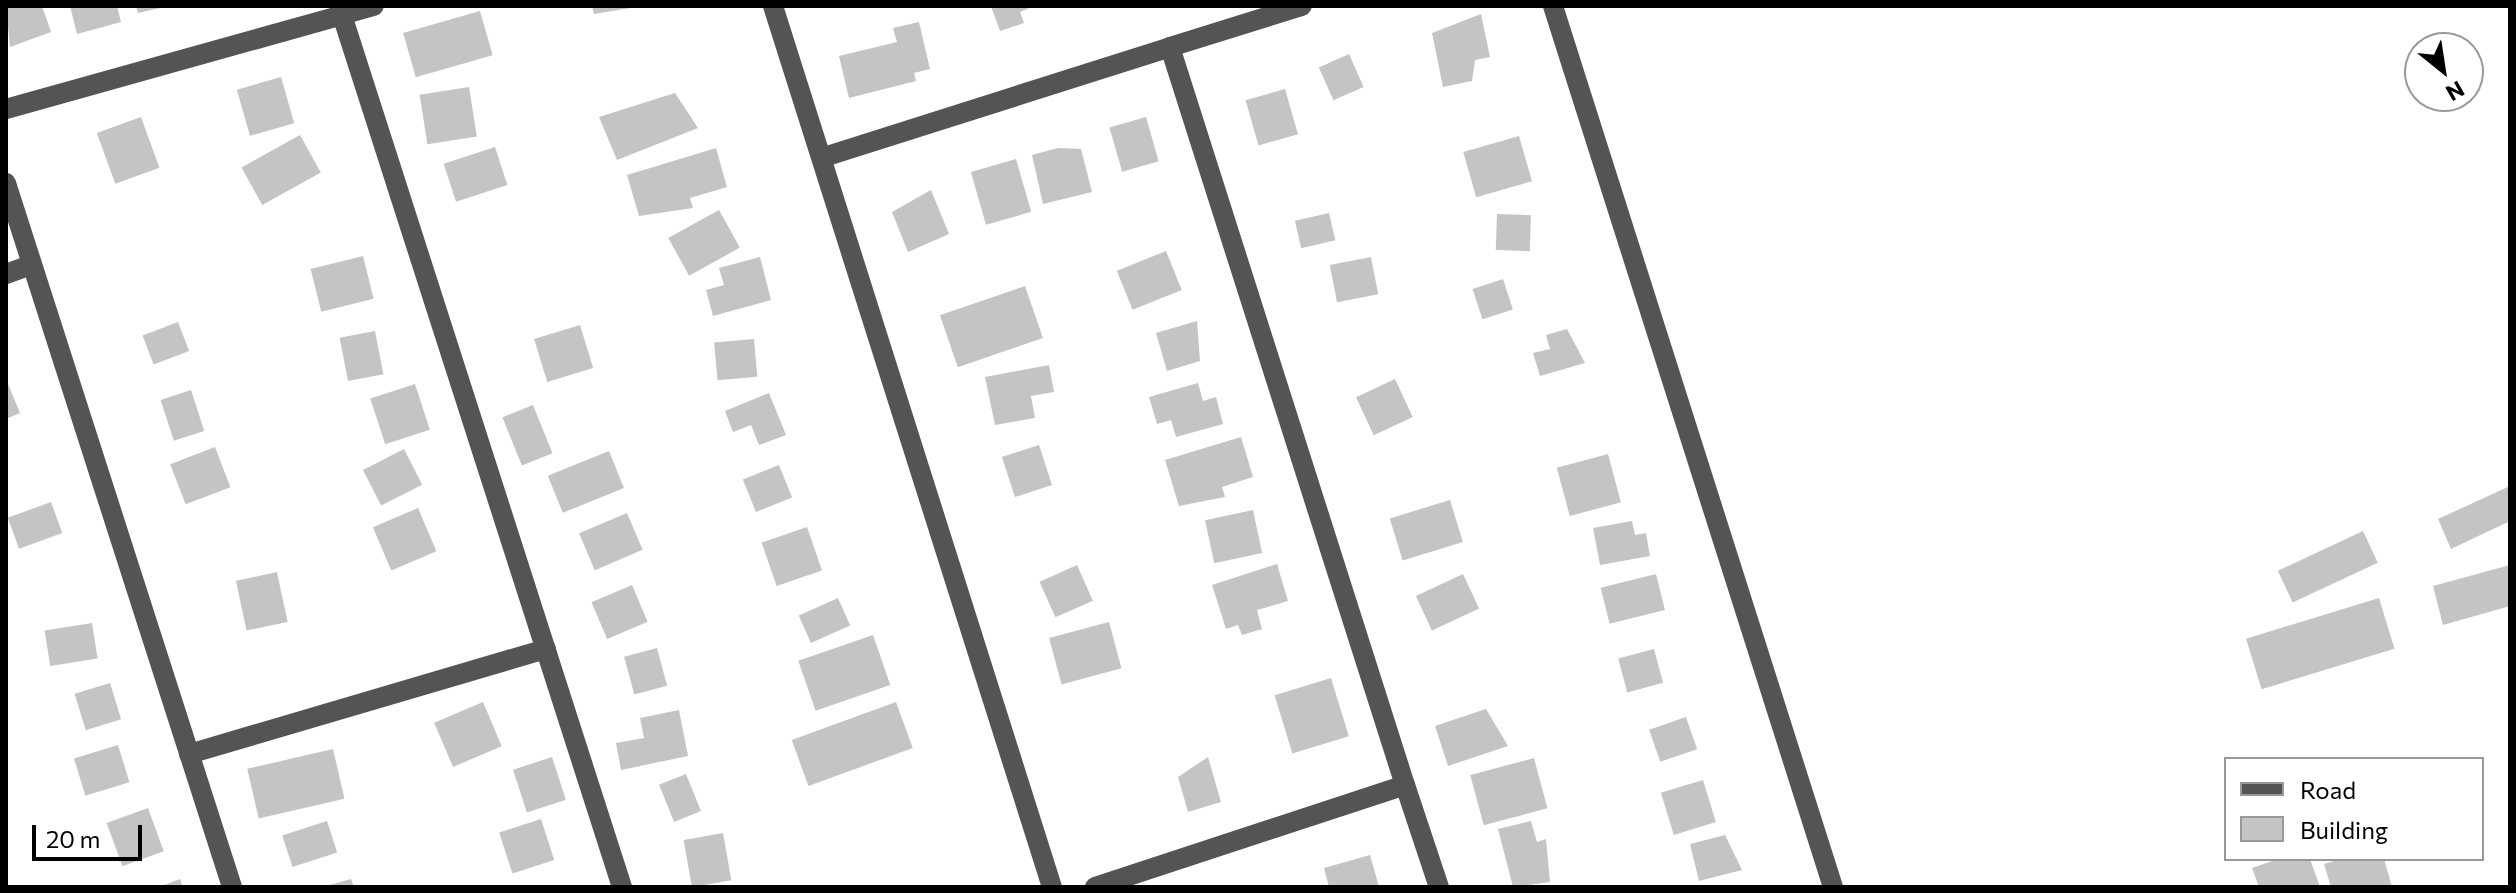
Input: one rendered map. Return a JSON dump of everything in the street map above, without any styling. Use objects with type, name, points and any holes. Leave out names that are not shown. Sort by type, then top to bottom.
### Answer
[{"type":"street","points":[[6,109],[374,6]]},
{"type":"street","points":[[773,6],[824,157],[1052,887]]},
{"type":"street","points":[[824,157],[1302,6]]},
{"type":"street","points":[[1553,6],[1833,887]]},
{"type":"street","points":[[342,15],[622,887]]},
{"type":"street","points":[[1170,47],[1439,887]]},
{"type":"street","points":[[6,183],[232,887]]},
{"type":"street","points":[[6,274],[31,265]]},
{"type":"street","points":[[189,754],[546,649]]},
{"type":"street","points":[[1095,887],[1405,785]]},
{"type":"building","points":[[6,6],[42,6],[51,32],[10,47]]},
{"type":"building","points":[[70,6],[117,6],[121,22],[77,34]]},
{"type":"building","points":[[136,6],[165,6],[165,7],[138,13]]},
{"type":"building","points":[[592,6],[631,6],[631,8],[594,14]]},
{"type":"building","points":[[991,6],[1034,6],[1020,12],[1024,23],[1000,31]]},
{"type":"building","points":[[480,11],[493,55],[416,77],[403,33]]},
{"type":"building","points":[[1481,14],[1490,57],[1475,60],[1472,81],[1443,87],[1432,33]]},
{"type":"building","points":[[919,22],[930,69],[914,73],[916,81],[849,98],[839,56],[897,42],[893,28]]},
{"type":"building","points":[[1349,54],[1364,87],[1333,100],[1319,67]]},
{"type":"building","points":[[281,77],[294,123],[250,136],[237,90]]},
{"type":"building","points":[[469,87],[477,136],[427,144],[420,95]]},
{"type":"building","points":[[1285,89],[1298,134],[1259,145],[1246,100]]},
{"type":"building","points":[[675,93],[698,128],[617,160],[599,117]]},
{"type":"building","points":[[141,117],[159,168],[115,184],[97,133]]},
{"type":"building","points":[[1146,117],[1159,161],[1122,172],[1109,127]]},
{"type":"building","points":[[300,135],[321,173],[262,205],[241,167]]},
{"type":"building","points":[[1519,136],[1532,181],[1476,197],[1463,152]]},
{"type":"building","points":[[495,147],[507,185],[456,202],[444,164]]},
{"type":"building","points":[[716,148],[727,187],[690,198],[693,208],[639,216],[627,175]]},
{"type":"building","points":[[1058,148],[1081,149],[1092,192],[1043,204],[1032,155]]},
{"type":"building","points":[[1016,159],[1031,212],[986,225],[971,172]]},
{"type":"building","points":[[931,190],[949,234],[908,252],[892,212]]},
{"type":"building","points":[[719,210],[740,248],[689,276],[668,238]]},
{"type":"building","points":[[1329,213],[1335,240],[1301,248],[1295,221]]},
{"type":"building","points":[[1497,214],[1531,215],[1530,251],[1496,250]]},
{"type":"building","points":[[1166,251],[1182,290],[1133,310],[1117,271]]},
{"type":"building","points":[[363,256],[374,299],[321,312],[311,269]]},
{"type":"building","points":[[760,257],[771,300],[713,316],[706,290],[724,285],[719,268]]},
{"type":"building","points":[[1371,257],[1378,294],[1337,302],[1330,265]]},
{"type":"building","points":[[1503,279],[1513,309],[1482,319],[1473,289]]},
{"type":"building","points":[[1025,286],[1043,338],[958,367],[940,315]]},
{"type":"building","points":[[1197,321],[1200,361],[1167,371],[1156,333]]},
{"type":"building","points":[[178,322],[189,351],[154,365],[143,336]]},
{"type":"building","points":[[580,325],[593,368],[547,382],[534,339]]},
{"type":"building","points":[[1567,329],[1585,363],[1540,376],[1533,353],[1550,349],[1546,335]]},
{"type":"building","points":[[375,331],[383,374],[348,381],[340,338]]},
{"type":"building","points":[[754,339],[757,377],[717,380],[714,342]]},
{"type":"building","points":[[1049,365],[1054,392],[1031,396],[1035,418],[995,425],[985,377]]},
{"type":"building","points":[[6,379],[20,413],[6,419]]},
{"type":"building","points":[[1395,379],[1413,417],[1374,435],[1356,397]]},
{"type":"building","points":[[1198,383],[1203,401],[1216,397],[1223,424],[1176,437],[1171,420],[1157,424],[1149,397]]},
{"type":"building","points":[[415,384],[430,430],[385,444],[370,399]]},
{"type":"building","points":[[191,390],[204,431],[174,441],[161,400]]},
{"type":"building","points":[[769,393],[786,435],[759,445],[751,425],[733,432],[725,411]]},
{"type":"building","points":[[533,405],[552,453],[522,466],[502,417]]},
{"type":"building","points":[[1241,437],[1253,477],[1222,487],[1225,497],[1179,506],[1165,460]]},
{"type":"building","points":[[1039,445],[1052,485],[1015,497],[1002,457]]},
{"type":"building","points":[[215,447],[230,487],[186,504],[170,464]]},
{"type":"building","points":[[404,449],[422,485],[381,506],[363,470]]},
{"type":"building","points":[[609,451],[624,488],[563,513],[548,476]]},
{"type":"building","points":[[1608,454],[1621,502],[1570,516],[1557,468]]},
{"type":"building","points":[[779,465],[792,497],[756,512],[743,480]]},
{"type":"building","points":[[2510,486],[2510,521],[2451,549],[2438,519]]},
{"type":"building","points":[[1450,500],[1463,542],[1403,560],[1390,518]]},
{"type":"building","points":[[51,502],[62,533],[19,549],[8,518]]},
{"type":"building","points":[[418,508],[436,551],[391,570],[373,527]]},
{"type":"building","points":[[1253,510],[1262,553],[1214,563],[1205,520]]},
{"type":"building","points":[[627,513],[643,550],[595,570],[579,533]]},
{"type":"building","points":[[1632,521],[1635,535],[1646,533],[1650,556],[1600,565],[1593,528]]},
{"type":"building","points":[[807,527],[822,570],[777,586],[762,543]]},
{"type":"building","points":[[2363,531],[2378,563],[2293,602],[2278,571]]},
{"type":"building","points":[[1277,564],[1288,601],[1257,610],[1262,629],[1242,635],[1238,625],[1226,629],[1212,585]]},
{"type":"building","points":[[1077,565],[1093,601],[1055,617],[1040,582]]},
{"type":"building","points":[[2510,565],[2510,606],[2443,625],[2433,586]]},
{"type":"building","points":[[277,572],[288,622],[247,631],[236,581]]},
{"type":"building","points":[[1463,574],[1479,608],[1432,630],[1416,596]]},
{"type":"building","points":[[1656,574],[1665,610],[1610,624],[1601,588]]},
{"type":"building","points":[[632,585],[648,622],[607,639],[591,602]]},
{"type":"building","points":[[838,598],[850,625],[811,643],[799,615]]},
{"type":"building","points":[[2379,598],[2394,649],[2262,689],[2246,639]]},
{"type":"building","points":[[1109,622],[1121,668],[1062,684],[1049,638]]},
{"type":"building","points":[[92,623],[98,659],[50,666],[45,631]]},
{"type":"building","points":[[873,635],[890,685],[816,711],[798,661]]},
{"type":"building","points":[[657,648],[667,686],[634,694],[624,657]]},
{"type":"building","points":[[1654,649],[1663,683],[1627,692],[1618,659]]},
{"type":"building","points":[[1331,678],[1349,736],[1292,754],[1275,695]]},
{"type":"building","points":[[110,683],[121,719],[86,730],[75,694]]},
{"type":"building","points":[[483,702],[502,746],[453,767],[434,723]]},
{"type":"building","points":[[896,702],[913,748],[808,786],[792,740]]},
{"type":"building","points":[[1486,709],[1508,746],[1448,766],[1435,726]]},
{"type":"building","points":[[679,710],[688,756],[621,770],[616,743],[644,738],[640,718]]},
{"type":"building","points":[[1686,717],[1697,749],[1660,762],[1649,730]]},
{"type":"building","points":[[118,745],[129,782],[85,796],[74,758]]},
{"type":"building","points":[[333,749],[344,799],[259,818],[247,769]]},
{"type":"building","points":[[552,757],[566,800],[527,812],[513,770]]},
{"type":"building","points":[[1208,757],[1221,802],[1188,812],[1178,777]]},
{"type":"building","points":[[1534,758],[1547,808],[1484,825],[1470,775]]},
{"type":"building","points":[[686,774],[701,811],[674,822],[659,785]]},
{"type":"building","points":[[1703,780],[1716,822],[1674,835],[1661,793]]},
{"type":"building","points":[[148,808],[164,851],[122,866],[107,823]]},
{"type":"building","points":[[541,819],[554,860],[512,873],[499,833]]},
{"type":"building","points":[[327,821],[337,852],[292,867],[282,836]]},
{"type":"building","points":[[1531,821],[1537,842],[1546,839],[1550,882],[1513,887],[1498,829]]},
{"type":"building","points":[[723,833],[731,880],[692,887],[684,840]]},
{"type":"building","points":[[1725,835],[1742,870],[1699,881],[1690,844]]},
{"type":"building","points":[[1370,855],[1379,887],[1329,887],[1324,868]]},
{"type":"building","points":[[2272,861],[2311,861],[2320,887],[2259,887],[2252,868]]},
{"type":"building","points":[[2334,861],[2385,861],[2392,887],[2331,887],[2324,864]]},
{"type":"building","points":[[180,879],[183,887],[159,887]]},
{"type":"building","points":[[351,879],[354,887],[326,887],[326,886]]}]
